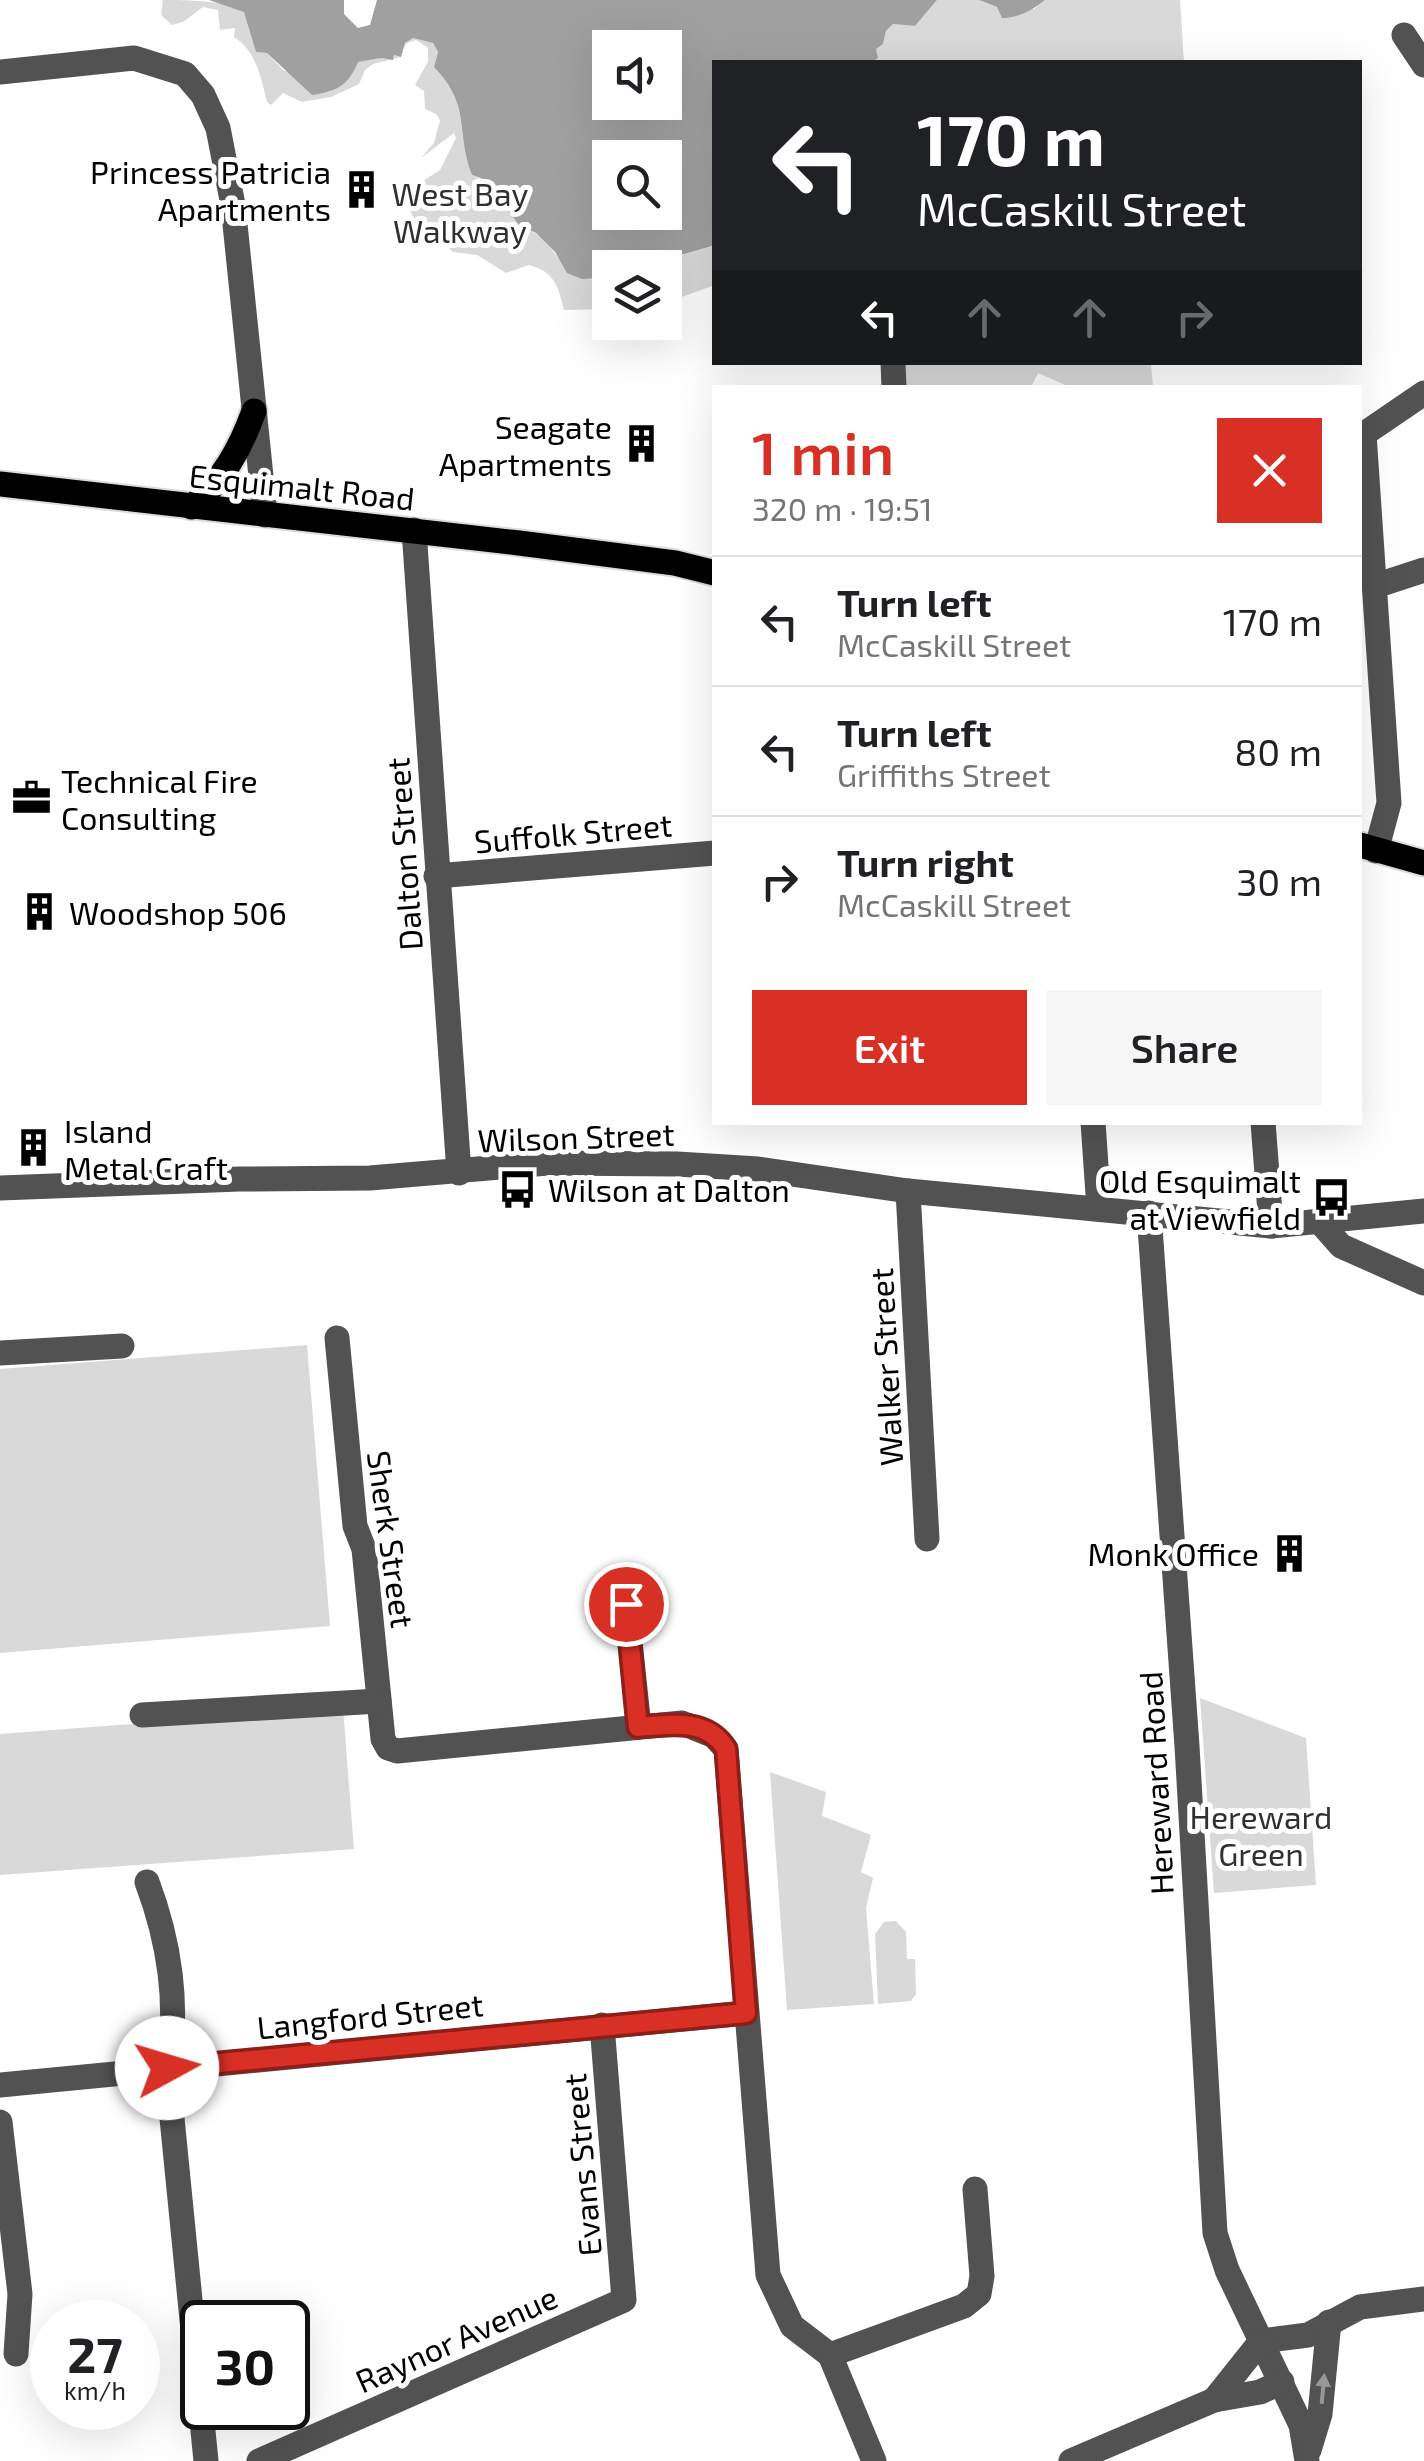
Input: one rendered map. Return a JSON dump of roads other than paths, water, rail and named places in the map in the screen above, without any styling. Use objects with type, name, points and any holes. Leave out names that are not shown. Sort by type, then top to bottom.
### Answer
[{"type":"main road","points":[[192,507],[220,482],[242,444],[254,411]]},
{"type":"main road","name":"Esquimalt Road","points":[[0,484],[414,530],[675,563],[712,572]]},
{"type":"main road","points":[[1368,848],[1424,864]]},
{"type":"street","points":[[1404,35],[1424,66]]},
{"type":"street","points":[[0,72],[134,58],[184,74],[204,95],[218,128],[233,205],[265,515]]},
{"type":"street","points":[[1368,848],[1389,804],[1375,586],[1364,484],[1364,434],[1424,393]]},
{"type":"street","name":"Dalton Street","points":[[414,530],[459,1172]]},
{"type":"street","points":[[1375,586],[1424,570]]},
{"type":"street","name":"Suffolk Street","points":[[436,876],[712,853]]},
{"type":"street","points":[[1092,1125],[1099,1210]]},
{"type":"street","points":[[1263,1125],[1271,1226]]},
{"type":"street","name":"Wilson Street","points":[[0,1188],[370,1178],[548,1162],[676,1164],[758,1169],[908,1191],[1271,1226],[1424,1212]]},
{"type":"street","name":"Walker Street","points":[[908,1191],[927,1539]]},
{"type":"street","name":"Hereward Road","points":[[1149,1213],[1188,1746],[1216,2233],[1227,2270],[1302,2425],[1307,2458]]},
{"type":"street","points":[[1318,1220],[1341,1246],[1424,1283]]},
{"type":"street","name":"Sherk Street","points":[[336,1338],[354,1526],[364,1549],[383,1739],[388,1748],[397,1751],[638,1727]]},
{"type":"street","points":[[0,1354],[122,1346]]},
{"type":"street","points":[[626,1604],[638,1727],[682,1723],[714,1736],[726,1749],[768,2275],[792,2326],[830,2356],[874,2461]]},
{"type":"street","points":[[142,1715],[379,1700]]},
{"type":"street","points":[[147,1882],[166,1944],[173,2040],[167,2068],[206,2461]]},
{"type":"street","name":"Langford Street","points":[[0,2084],[746,2013]]},
{"type":"street","name":"Evans Street","points":[[602,2025],[624,2300]]},
{"type":"street","points":[[0,2122],[20,2294],[16,2354]]},
{"type":"street","points":[[830,2356],[964,2306],[979,2294],[982,2276],[975,2189]]},
{"type":"street","points":[[1214,2400],[1261,2341],[1308,2335],[1360,2307],[1424,2299]]},
{"type":"street","name":"Raynor Avenue","points":[[259,2461],[624,2300]]},
{"type":"street","points":[[1307,2458],[1320,2414],[1329,2322]]},
{"type":"street","points":[[1070,2461],[1214,2400],[1260,2392],[1282,2382]]},
{"type":"place","name":"Princess Patricia Apartments","points":[[361,189]]},
{"type":"place","name":"Seagate Apartments","points":[[642,444]]},
{"type":"place","name":"Technical Fire Consulting","points":[[31,798]]},
{"type":"place","name":"Woodshop 506","points":[[39,912]]},
{"type":"place","name":"Island Metal Craft","points":[[34,1148]]},
{"type":"place","name":"Wilson at Dalton","points":[[518,1189]]},
{"type":"place","name":"Old Esquimalt at Viewfield","points":[[1331,1198]]},
{"type":"place","name":"Monk Office","points":[[1289,1553]]},
{"type":"park label","name":"West Bay Walkway","points":[[460,212]]},
{"type":"park label","name":"Hereward Green","points":[[1261,1834]]}]
